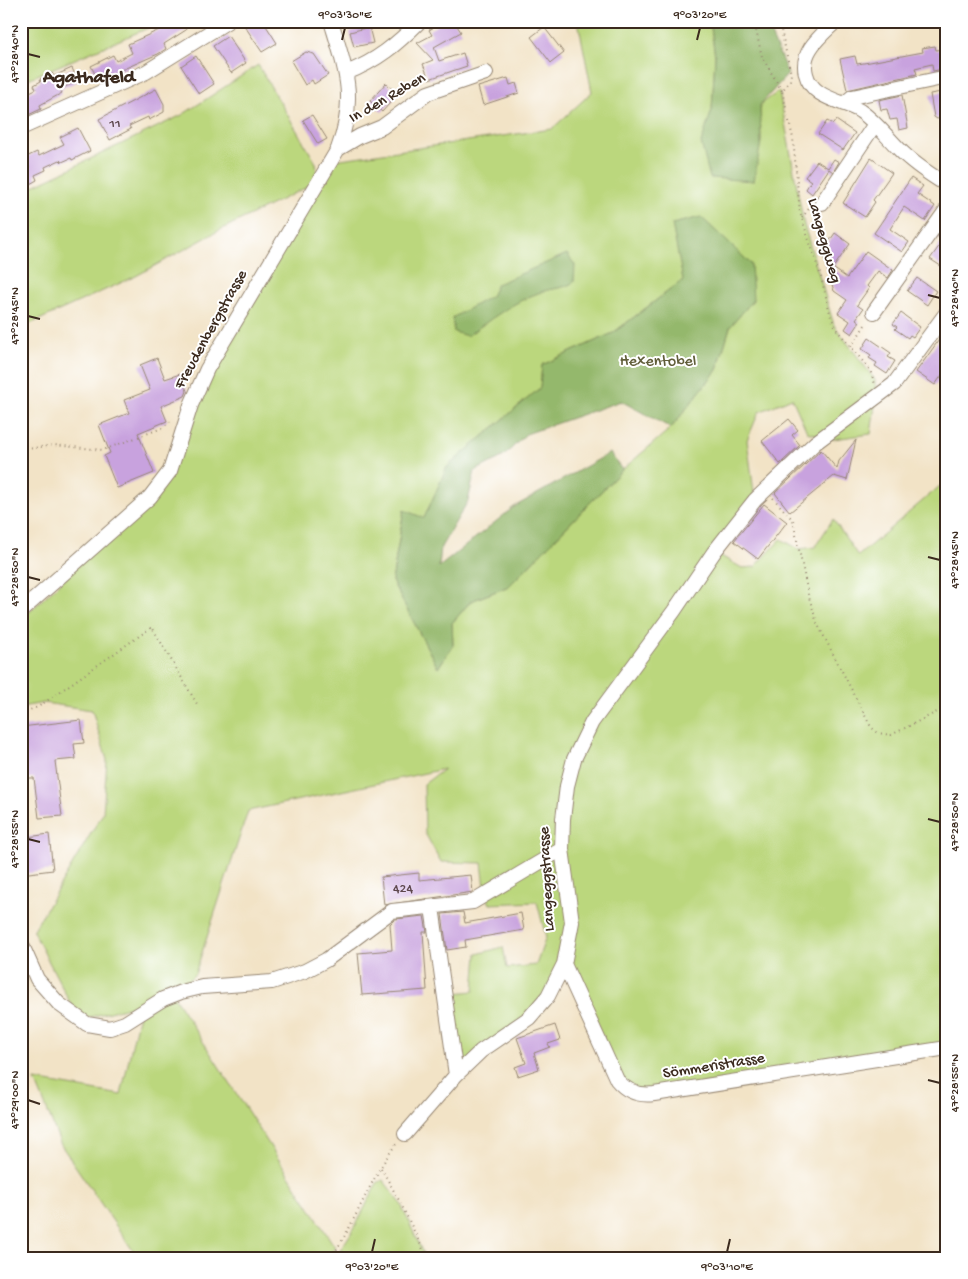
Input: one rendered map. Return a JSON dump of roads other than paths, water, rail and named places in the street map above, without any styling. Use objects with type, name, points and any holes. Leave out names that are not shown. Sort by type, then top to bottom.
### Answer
[{"type":"street","points":[[21,128],[146,72],[228,21]]},
{"type":"street","name":"Freudenbergstrasse","points":[[21,611],[150,497],[163,483],[172,464],[190,405],[207,369],[338,149],[347,125],[349,106],[346,73],[332,21]]},
{"type":"street","points":[[346,73],[368,65],[390,50],[420,21]]},
{"type":"street","points":[[836,21],[809,50],[804,68],[807,78],[816,91],[860,111],[912,162],[947,185]]},
{"type":"street","name":"In den Reben","points":[[338,149],[360,136],[382,127],[428,93],[486,73]]},
{"type":"street","points":[[844,104],[852,97],[947,77]]},
{"type":"street","points":[[822,203],[875,124]]},
{"type":"street","points":[[874,312],[947,209]]},
{"type":"street","name":"Langeggstrasse","points":[[405,1134],[456,1075],[482,1051],[529,1018],[548,996],[564,964],[572,922],[562,849],[563,819],[567,786],[581,741],[592,722],[674,612],[714,552],[760,495],[816,443],[894,384],[947,312]]},
{"type":"street","points":[[21,943],[38,979],[59,1004],[87,1024],[110,1028],[120,1025],[163,999],[181,992],[202,987],[259,984],[294,976],[326,960],[392,912],[474,902],[562,849]]},
{"type":"street","points":[[432,907],[456,1075]]},
{"type":"street","name":"Sömmeristrasse","points":[[564,964],[617,1080],[628,1090],[640,1094],[654,1094],[947,1048]]},
{"type":"district","name":"Agathafeld","points":[[89,78]]},
{"type":"park label","name":"Hexentobel","points":[[658,362]]}]
